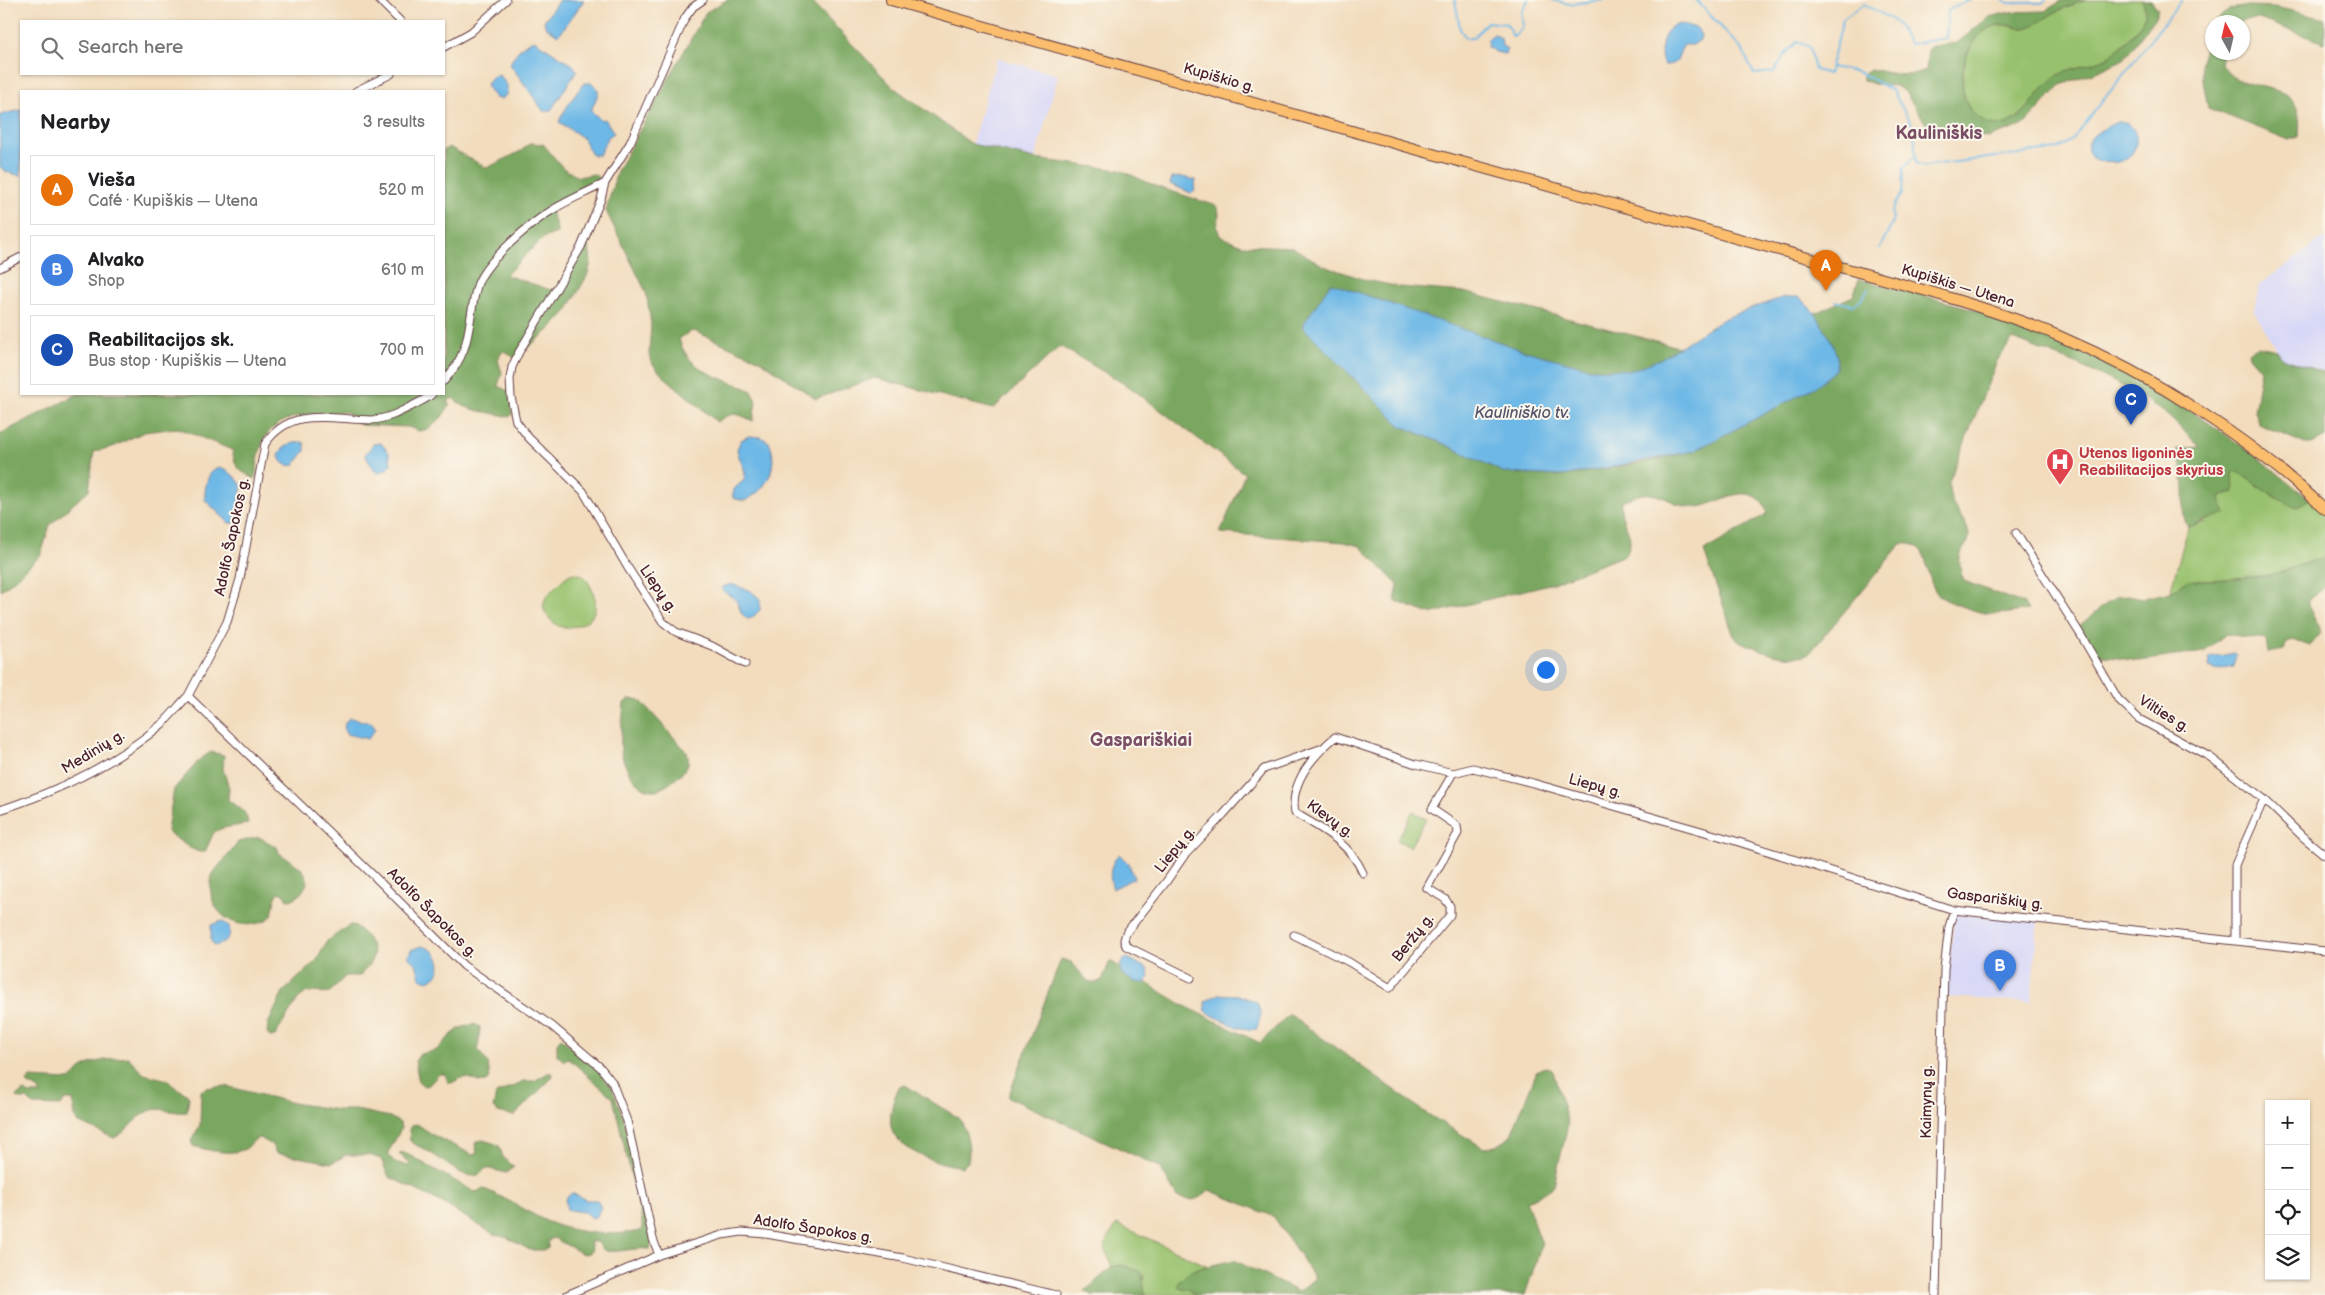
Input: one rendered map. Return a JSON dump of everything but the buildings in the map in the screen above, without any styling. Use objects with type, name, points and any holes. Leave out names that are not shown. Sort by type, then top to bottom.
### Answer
[{"type":"main road","name":"Kupiškio g.","points":[[891,0],[1540,183]]},
{"type":"main road","name":"Kupiškis — Utena","points":[[1540,183],[1934,293],[2014,318],[2060,336],[2139,376],[2207,418],[2269,462],[2325,509]]},
{"type":"street","points":[[379,0],[399,20]]},
{"type":"street","points":[[445,46],[471,32],[506,0]]},
{"type":"street","points":[[445,380],[464,352],[478,285],[491,264],[510,243],[553,209],[605,183],[630,143],[685,18],[693,7],[703,0]]},
{"type":"street","points":[[358,90],[389,75]]},
{"type":"street","name":"Liepų g.","points":[[605,183],[602,199],[581,247],[512,367],[510,378],[511,396],[516,421],[528,437],[584,491],[628,568],[663,622],[676,632],[712,646],[745,664]]},
{"type":"street","points":[[0,268],[20,258]]},
{"type":"street","name":"Adolfo Šapokos g.","points":[[430,395],[396,415],[374,420],[303,418],[282,425],[272,434],[265,444],[240,579],[227,622],[188,696],[337,839],[464,966],[552,1026],[600,1068],[612,1082],[620,1098],[627,1121],[653,1239],[659,1255],[722,1235],[742,1232],[766,1234],[903,1258],[1056,1295]]},
{"type":"street","name":"Vilties g.","points":[[2016,533],[2118,699],[2139,718],[2210,757],[2264,799],[2303,837],[2325,855]]},
{"type":"street","name":"Medinių g.","points":[[0,810],[36,798],[90,773],[162,724],[188,696]]},
{"type":"street","name":"Liepų g.","points":[[1335,737],[1416,764],[1453,773],[1473,768],[1489,770],[1674,822]]},
{"type":"street","name":"Klevų g.","points":[[1335,737],[1323,748],[1296,787],[1292,801],[1295,812],[1324,829],[1347,848],[1364,873]]},
{"type":"street","name":"Liepų g.","points":[[1191,978],[1126,946],[1124,940],[1126,933],[1184,856],[1224,815],[1264,769],[1323,748]]},
{"type":"street","name":"Beržų g.","points":[[1294,934],[1349,962],[1390,988],[1450,915],[1450,906],[1445,900],[1427,888],[1458,833],[1457,826],[1432,810],[1453,773]]},
{"type":"street","points":[[2234,940],[2235,864],[2264,799]]},
{"type":"street","name":"Gaspariškių g.","points":[[1674,822],[1954,910],[2325,951]]},
{"type":"street","name":"Kaimynų g.","points":[[1936,1295],[1944,969],[1949,927],[1954,910]]},
{"type":"street","points":[[567,1295],[659,1255]]},
{"type":"shaded area","points":[[997,58],[1058,75],[1035,159],[972,144]]},
{"type":"shaded area","points":[[2325,237],[2325,373],[2282,358],[2254,311],[2259,285]]},
{"type":"shaded area","points":[[1958,914],[2038,920],[2031,1002],[1946,997],[1948,964],[1955,916]]},
{"type":"green space","points":[[727,0],[810,0],[893,87],[972,144],[1035,159],[1120,170],[1158,187],[1217,206],[1219,214],[1217,227],[1220,236],[1242,245],[1292,247],[1324,266],[1366,280],[1400,287],[1464,292],[1679,347],[1644,367],[1617,371],[1589,368],[1522,350],[1401,426],[1505,473],[1563,476],[1694,451],[1830,338],[1815,313],[1853,296],[1859,279],[2012,321],[2061,340],[2094,356],[2159,391],[2191,411],[2251,453],[2309,499],[2297,507],[2279,499],[2236,471],[2233,472],[2234,492],[2219,497],[2226,513],[2188,527],[2183,513],[2184,484],[2177,449],[2200,447],[2164,412],[2124,387],[2088,369],[2013,339],[1997,361],[1949,482],[1952,500],[1968,530],[1969,536],[1960,557],[1960,568],[1964,581],[2024,604],[2028,610],[1993,614],[1978,612],[1945,600],[1935,591],[1924,555],[1912,545],[1901,544],[1809,654],[1790,656],[1771,653],[1735,639],[1704,551],[1768,513],[1759,499],[1747,494],[1733,495],[1698,507],[1679,505],[1651,494],[1632,497],[1622,501],[1621,508],[1630,541],[1625,555],[1553,583],[1430,614],[1395,601],[1398,585],[1360,546],[1344,542],[1220,533],[1245,474],[1131,388],[1060,346],[993,409],[875,378],[816,399],[758,359],[694,331],[689,332],[679,339],[684,351],[691,360],[709,373],[752,391],[756,402],[753,421],[735,414],[717,422],[661,374],[652,363],[649,355],[651,324],[646,292],[606,211],[617,171],[706,12]]},
{"type":"green space","points":[[2063,0],[2087,0],[2068,6],[2029,27],[2021,28],[1999,25],[1979,35],[1967,54],[1964,66],[1963,89],[1969,108],[1981,119],[1995,125],[2005,124],[2014,120],[2055,77],[2068,70],[2102,60],[2118,50],[2144,19],[2145,7],[2142,0],[2151,0],[2158,9],[2154,20],[2124,59],[2061,85],[2024,125],[1988,138],[1959,131],[1936,131],[1926,124],[1905,92],[1896,86],[1874,84],[1863,80],[1863,74],[1870,69],[1906,75],[1920,73],[1926,70],[1928,49],[1934,46],[1957,43],[1989,17],[2010,12],[2045,11]]},
{"type":"green space","points":[[2087,0],[2142,0],[2145,9],[2144,19],[2124,44],[2112,54],[2102,60],[2068,70],[2055,77],[2014,120],[2005,124],[1990,124],[1969,108],[1963,89],[1964,66],[1967,54],[1979,35],[1999,25],[2021,28],[2029,27],[2068,6]]},
{"type":"green space","points":[[2249,6],[2276,7],[2325,19],[2325,43],[2259,19],[2250,20],[2250,15],[2223,15],[2229,9]]},
{"type":"green space","points":[[2205,49],[2205,60],[2222,60],[2221,65],[2235,78],[2273,89],[2291,98],[2299,119],[2299,137],[2289,140],[2208,108],[2200,64]]},
{"type":"green space","points":[[530,143],[543,144],[563,168],[578,177],[594,174],[601,180],[591,188],[551,208],[557,233],[543,238],[506,275],[551,290],[561,287],[585,244],[589,247],[591,263],[587,276],[567,311],[550,329],[515,358],[504,351],[501,353],[498,360],[502,373],[498,386],[510,392],[512,415],[509,417],[472,409],[453,398],[448,401],[449,406],[442,417],[428,429],[419,431],[408,427],[361,425],[347,412],[298,416],[276,425],[268,433],[262,444],[255,479],[239,468],[232,450],[178,428],[144,432],[115,446],[94,452],[89,490],[50,525],[41,555],[6,587],[0,590],[0,434],[76,395],[445,395],[445,149],[449,147],[487,168],[521,151]]},
{"type":"green space","points":[[2258,346],[2277,350],[2282,358],[2325,373],[2325,437],[2312,444],[2305,444],[2259,424],[2254,411],[2261,370],[2249,356],[2248,352]]},
{"type":"green space","points":[[2236,471],[2279,499],[2309,499],[2325,515],[2325,557],[2271,575],[2213,580],[2188,580],[2170,592],[2188,527],[2206,522],[2233,472]]},
{"type":"green space","points":[[2325,557],[2325,587],[2307,602],[2321,633],[2310,646],[2293,640],[2287,642],[2284,650],[2268,653],[2266,640],[2226,634],[2204,652],[2139,661],[2097,655],[2079,626],[2116,596],[2128,595],[2144,598],[2170,592],[2188,580],[2213,580],[2271,575]]},
{"type":"green space","points":[[574,573],[582,576],[589,584],[596,604],[595,610],[587,621],[573,627],[564,628],[555,624],[548,617],[545,612],[544,603],[554,588],[567,576]]},
{"type":"green space","points":[[629,699],[640,700],[687,752],[688,764],[686,768],[674,780],[660,789],[649,790],[637,783],[624,763],[621,750],[621,732],[624,703]]},
{"type":"green space","points":[[211,752],[224,755],[223,769],[229,788],[228,800],[244,812],[248,824],[223,828],[214,832],[205,852],[199,852],[168,833],[167,830],[174,789],[201,758]]},
{"type":"green space","points":[[1413,811],[1426,819],[1410,847],[1397,840]]},
{"type":"green space","points":[[259,837],[277,847],[279,853],[301,868],[308,882],[300,895],[291,900],[279,892],[275,899],[272,916],[249,925],[237,923],[227,919],[213,901],[210,889],[212,876],[238,842]]},
{"type":"green space","points":[[350,925],[362,932],[370,942],[373,952],[370,964],[360,976],[346,976],[330,992],[307,992],[298,999],[275,1036],[270,1037],[267,1033],[268,1024],[283,992],[317,960],[327,941]]},
{"type":"green space","points":[[1061,959],[1071,962],[1088,981],[1095,983],[1102,980],[1110,961],[1183,1005],[1260,1043],[1289,1014],[1426,1113],[1484,1148],[1496,1146],[1510,1137],[1537,1071],[1548,1067],[1553,1071],[1568,1124],[1554,1185],[1541,1195],[1526,1201],[1542,1244],[1525,1295],[1196,1295],[1190,1290],[1178,1287],[1179,1282],[1189,1272],[1234,1260],[1298,1292],[1315,1278],[1274,1217],[1209,1190],[1194,1200],[1177,1197],[1160,1167],[1008,1097]]},
{"type":"green space","points":[[474,1024],[480,1027],[478,1050],[488,1063],[490,1079],[480,1082],[462,1078],[451,1083],[448,1082],[445,1074],[439,1074],[429,1085],[424,1086],[419,1082],[415,1061],[420,1054],[437,1050],[460,1028]]},
{"type":"green space","points":[[561,1038],[592,1064],[612,1088],[623,1116],[652,1245],[649,1249],[606,1251],[602,1249],[598,1242],[590,1242],[592,1249],[590,1253],[583,1254],[554,1238],[549,1240],[548,1248],[545,1250],[530,1250],[508,1238],[495,1235],[439,1201],[389,1177],[381,1159],[369,1155],[346,1155],[332,1163],[276,1153],[272,1145],[260,1138],[245,1149],[233,1152],[219,1152],[199,1148],[193,1146],[191,1141],[200,1125],[201,1091],[206,1088],[226,1086],[293,1103],[338,1110],[356,1110],[390,1117],[400,1123],[401,1129],[389,1151],[389,1156],[395,1162],[408,1166],[410,1163],[399,1154],[401,1152],[409,1155],[475,1192],[484,1189],[542,1219],[564,1228],[603,1234],[640,1231],[642,1221],[613,1098],[568,1058],[564,1061],[557,1055],[557,1043]]},
{"type":"green space","points":[[128,1057],[144,1074],[168,1080],[187,1094],[189,1097],[187,1112],[160,1109],[146,1112],[124,1132],[114,1138],[77,1122],[73,1100],[65,1100],[61,1106],[33,1105],[27,1099],[19,1099],[17,1096],[24,1091],[30,1094],[41,1094],[38,1089],[27,1083],[30,1078],[70,1080],[85,1066],[103,1060]]},
{"type":"green space","points":[[548,1073],[552,1073],[551,1079],[514,1116],[498,1112],[493,1108],[496,1094],[523,1081],[534,1081]]},
{"type":"green space","points":[[905,1085],[960,1119],[965,1129],[969,1146],[968,1162],[962,1167],[934,1160],[914,1152],[898,1140],[893,1133],[891,1116],[893,1103],[899,1087]]},
{"type":"green space","points":[[417,1124],[433,1135],[473,1155],[477,1153],[475,1144],[477,1141],[483,1140],[499,1145],[503,1157],[514,1167],[506,1173],[486,1168],[475,1176],[463,1174],[410,1141],[409,1129],[412,1125]]},
{"type":"green space","points":[[1117,1224],[1208,1266],[1200,1268],[1178,1287],[1190,1290],[1196,1295],[1145,1295],[1142,1283],[1144,1276],[1122,1265],[1112,1267],[1104,1245]]},
{"type":"green space","points":[[1122,1265],[1142,1272],[1145,1295],[1092,1295],[1085,1291],[1112,1267]]},
{"type":"water","points":[[559,0],[584,0],[558,35],[545,26],[544,21]]},
{"type":"water","points":[[1681,24],[1697,28],[1701,35],[1700,40],[1693,45],[1684,45],[1676,62],[1664,65],[1661,52],[1664,36],[1671,27]]},
{"type":"water","points":[[1494,34],[1501,38],[1502,46],[1507,49],[1505,54],[1487,47],[1488,39]]},
{"type":"water","points":[[534,40],[573,65],[577,71],[551,110],[544,112],[510,64],[520,49]]},
{"type":"water","points":[[495,75],[500,76],[507,85],[507,94],[501,99],[495,98],[486,85]]},
{"type":"water","points":[[584,83],[592,83],[598,89],[598,94],[591,111],[601,120],[605,119],[614,133],[608,137],[599,155],[592,155],[582,137],[559,122]]},
{"type":"water","points":[[20,110],[20,176],[7,172],[0,167],[0,115]]},
{"type":"water","points":[[2117,122],[2126,122],[2133,129],[2136,145],[2132,153],[2126,159],[2117,162],[2105,162],[2092,158],[2088,151],[2090,140],[2099,131]]},
{"type":"water","points":[[1182,177],[1196,180],[1194,192],[1191,193],[1170,184],[1172,178]]},
{"type":"water","name":"Kauliniškio tv.","points":[[1331,283],[1522,350],[1593,369],[1632,370],[1660,359],[1725,318],[1784,297],[1799,297],[1815,313],[1830,338],[1837,356],[1836,370],[1815,387],[1694,451],[1563,476],[1505,473],[1401,426],[1302,326]]},
{"type":"water","points":[[749,436],[761,437],[769,442],[773,460],[772,469],[764,485],[752,497],[744,501],[733,498],[733,493],[745,477],[737,449],[741,440]]},
{"type":"water","points":[[303,442],[305,444],[305,451],[294,465],[286,465],[282,462],[279,455],[285,447]]},
{"type":"water","points":[[381,443],[389,453],[391,464],[387,469],[378,473],[365,455],[373,444]]},
{"type":"water","points":[[216,468],[231,474],[242,486],[235,523],[229,523],[205,500],[207,482],[210,474]]},
{"type":"water","points":[[731,584],[751,591],[760,599],[760,610],[752,618],[747,619],[742,614],[736,600],[723,591],[722,587]]},
{"type":"water","points":[[2234,653],[2237,655],[2234,666],[2215,670],[2209,667],[2210,658]]},
{"type":"water","points":[[350,718],[372,723],[375,729],[368,739],[346,734],[346,721]]},
{"type":"water","points":[[1119,854],[1129,864],[1134,878],[1113,889],[1111,870]]},
{"type":"water","points":[[222,921],[229,926],[230,933],[225,941],[215,946],[211,941],[211,925]]},
{"type":"water","points":[[421,946],[428,948],[437,956],[440,967],[438,973],[428,981],[420,978],[416,963],[408,957],[411,950]]},
{"type":"water","points":[[1128,958],[1148,969],[1149,977],[1145,983],[1134,982],[1122,974],[1121,964],[1123,960]]},
{"type":"water","points":[[1218,994],[1238,995],[1257,1002],[1261,1014],[1257,1029],[1237,1027],[1206,1012],[1205,1002]]},
{"type":"water","points":[[572,1193],[586,1200],[597,1200],[601,1207],[597,1216],[592,1218],[584,1212],[567,1210],[565,1199]]},
{"type":"waterway","points":[[1455,0],[1460,29],[1466,38],[1474,38],[1487,22],[1507,24],[1513,37],[1522,26],[1521,13],[1528,0]]},
{"type":"waterway","points":[[1552,0],[1569,4],[1604,0]]},
{"type":"waterway","points":[[1696,0],[1742,49],[1754,74],[1774,72],[1785,54],[1797,42],[1810,47],[1815,70],[1829,74],[1843,19],[1864,4],[1896,22],[1910,44],[1946,38],[1948,9],[1970,0]]},
{"type":"waterway","points":[[2003,0],[2007,3],[2042,3],[2046,0]]},
{"type":"waterway","points":[[1831,67],[1858,72],[1892,90],[1914,128],[1916,163],[1924,166],[2051,150],[2062,147],[2072,140],[2182,0]]},
{"type":"waterway","points":[[1880,248],[1893,221],[1892,211],[1902,194],[1903,169],[1914,157]]},
{"type":"waterway","points":[[1836,301],[1852,305],[1861,300],[1868,289]]},
{"type":"place","name":"Vieša","points":[[1826,291]]},
{"type":"place","name":"Reabilitacijos sk.","points":[[2131,425]]},
{"type":"place","name":"Utenos ligoninės Reabilitacijos skyrius","points":[[2060,486]]},
{"type":"place","name":"Alvako","points":[[2000,991]]},
{"type":"district","name":"Kauliniškis","points":[[1939,133]]},
{"type":"district","name":"Gaspariškiai","points":[[1141,740]]}]
